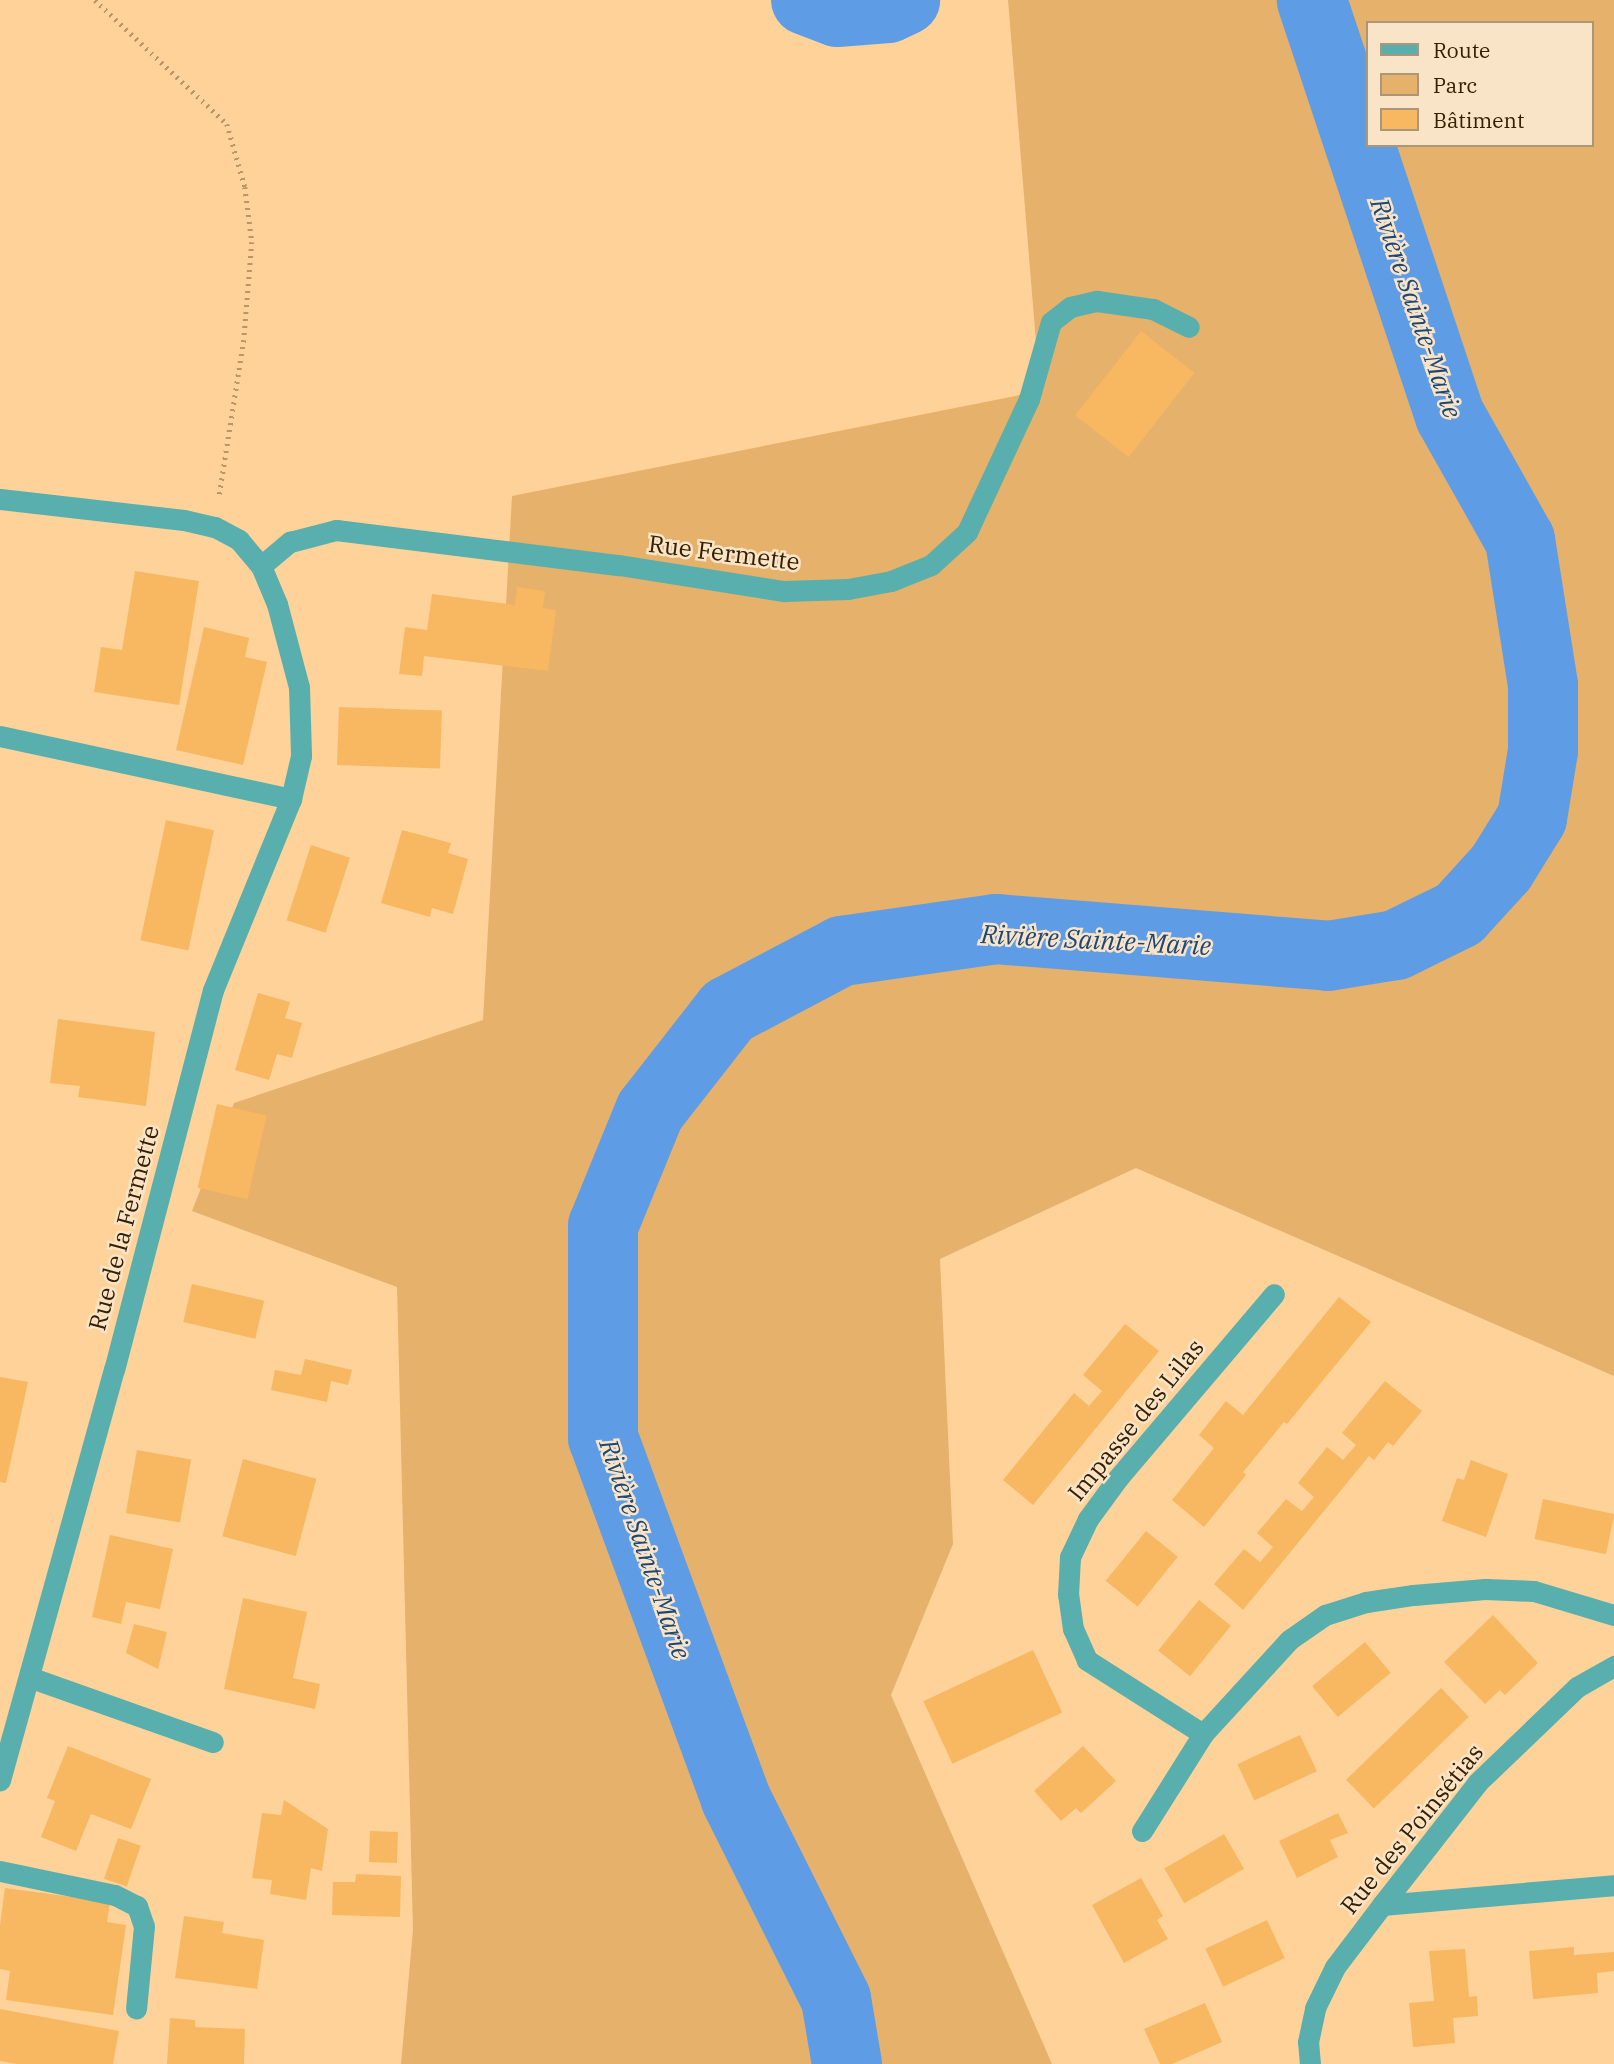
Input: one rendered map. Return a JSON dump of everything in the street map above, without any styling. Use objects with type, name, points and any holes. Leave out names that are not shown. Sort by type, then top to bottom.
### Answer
[{"type":"street","name":"Rue Fermette","points":[[261,566],[290,542],[336,530],[619,565],[784,590],[848,589],[891,581],[931,565],[967,533],[1029,399],[1051,322],[1070,307],[1097,301],[1122,302],[1153,309],[1189,327]]},
{"type":"street","name":"Rue de la Fermette","points":[[0,499],[184,520],[215,527],[239,540],[261,566],[277,604],[299,687],[301,756],[291,799],[213,990],[114,1369],[0,1780]]},
{"type":"street","points":[[0,736],[291,799]]},
{"type":"street","name":"Impasse des Lilas","points":[[1203,1734],[1087,1660],[1073,1629],[1068,1595],[1069,1557],[1088,1518],[1118,1478],[1274,1294]]},
{"type":"street","points":[[1142,1831],[1203,1734],[1289,1640],[1325,1615],[1366,1602],[1485,1589],[1534,1591],[1581,1602],[1614,1615]]},
{"type":"street","name":"Rue des Poinsétias","points":[[1310,2064],[1308,2042],[1315,2008],[1335,1967],[1382,1905],[1478,1782],[1577,1687],[1614,1666]]},
{"type":"street","points":[[29,1677],[213,1742]]},
{"type":"street","points":[[0,1871],[115,1895],[137,1906],[144,1926],[136,2009]]},
{"type":"street","points":[[1382,1905],[1614,1885]]},
{"type":"path","points":[[95,0],[227,124],[246,187],[252,242],[244,340],[215,527]]},
{"type":"green space","points":[[1008,0],[1614,0],[1614,1376],[1136,1168],[940,1259],[953,1544],[891,1695],[1052,2064],[401,2064],[413,1930],[397,1287],[192,1211],[234,1103],[483,1020],[512,496],[1040,391]]},
{"type":"building","points":[[1141,331],[1195,373],[1129,457],[1075,415]]},
{"type":"building","points":[[135,571],[199,581],[179,705],[94,692],[101,647],[122,650]]},
{"type":"building","points":[[517,587],[545,591],[543,608],[556,610],[548,671],[424,656],[422,676],[399,674],[405,627],[427,630],[432,594],[515,605]]},
{"type":"building","points":[[204,627],[249,638],[245,657],[267,662],[243,765],[176,750]]},
{"type":"building","points":[[339,707],[442,711],[440,769],[337,765]]},
{"type":"building","points":[[166,820],[214,830],[188,950],[140,940]]},
{"type":"building","points":[[402,830],[451,843],[448,853],[468,859],[453,914],[432,908],[430,917],[381,903]]},
{"type":"building","points":[[311,845],[350,858],[326,933],[287,920]]},
{"type":"building","points":[[258,993],[290,1002],[285,1018],[302,1023],[292,1058],[277,1054],[269,1080],[235,1070]]},
{"type":"building","points":[[58,1019],[155,1032],[146,1106],[78,1097],[80,1086],[50,1083]]},
{"type":"building","points":[[217,1104],[267,1115],[247,1199],[198,1188]]},
{"type":"building","points":[[192,1284],[264,1301],[255,1339],[183,1322]]},
{"type":"building","points":[[1339,1297],[1371,1322],[1287,1424],[1284,1422],[1243,1472],[1246,1475],[1204,1527],[1172,1500],[1214,1448],[1199,1435],[1226,1401],[1243,1415]]},
{"type":"building","points":[[1125,1324],[1159,1351],[1033,1505],[1003,1480],[1074,1393],[1089,1406],[1102,1391],[1083,1375]]},
{"type":"building","points":[[305,1359],[352,1370],[348,1385],[331,1381],[327,1402],[271,1390],[275,1370],[301,1375]]},
{"type":"building","points":[[0,1377],[28,1382],[6,1483],[0,1482]]},
{"type":"building","points":[[1385,1381],[1422,1411],[1393,1446],[1388,1442],[1374,1460],[1369,1456],[1243,1610],[1214,1584],[1244,1549],[1260,1562],[1273,1547],[1257,1533],[1286,1499],[1302,1511],[1314,1497],[1298,1483],[1327,1447],[1343,1460],[1356,1445],[1342,1433]]},
{"type":"building","points":[[137,1450],[191,1460],[180,1523],[126,1513]]},
{"type":"building","points":[[243,1459],[316,1479],[296,1556],[222,1536]]},
{"type":"building","points":[[1471,1460],[1508,1474],[1486,1537],[1442,1521],[1457,1478],[1464,1480]]},
{"type":"building","points":[[1543,1499],[1614,1514],[1606,1554],[1534,1539]]},
{"type":"building","points":[[1146,1531],[1178,1557],[1138,1607],[1106,1581]]},
{"type":"building","points":[[110,1535],[173,1549],[160,1609],[126,1602],[121,1624],[92,1617]]},
{"type":"building","points":[[243,1598],[307,1612],[293,1678],[320,1684],[315,1709],[224,1689]]},
{"type":"building","points":[[1199,1600],[1231,1626],[1190,1676],[1158,1651]]},
{"type":"building","points":[[1493,1615],[1538,1663],[1505,1695],[1500,1690],[1485,1704],[1444,1662]]},
{"type":"building","points":[[134,1624],[167,1632],[158,1669],[126,1653]]},
{"type":"building","points":[[1365,1642],[1391,1673],[1338,1717],[1312,1686]]},
{"type":"building","points":[[1033,1650],[1062,1713],[952,1764],[923,1701]]},
{"type":"building","points":[[1441,1688],[1469,1717],[1374,1808],[1346,1780]]},
{"type":"building","points":[[1300,1735],[1317,1771],[1254,1800],[1237,1764]]},
{"type":"building","points":[[68,1746],[151,1779],[131,1829],[91,1814],[76,1851],[41,1837],[55,1801],[47,1798]]},
{"type":"building","points":[[1083,1746],[1116,1781],[1081,1813],[1076,1808],[1061,1821],[1034,1791]]},
{"type":"building","points":[[284,1800],[328,1829],[322,1871],[311,1868],[306,1900],[270,1894],[272,1880],[252,1878],[262,1813],[281,1815]]},
{"type":"building","points":[[1338,1813],[1348,1833],[1330,1840],[1338,1857],[1297,1878],[1279,1841]]},
{"type":"building","points":[[370,1831],[398,1832],[397,1863],[369,1862]]},
{"type":"building","points":[[1224,1834],[1244,1869],[1184,1903],[1164,1868]]},
{"type":"building","points":[[118,1838],[141,1846],[127,1886],[104,1879]]},
{"type":"building","points":[[356,1874],[401,1876],[400,1917],[332,1915],[333,1882],[355,1882]]},
{"type":"building","points":[[1141,1878],[1163,1916],[1157,1920],[1168,1939],[1124,1963],[1092,1905]]},
{"type":"building","points":[[5,1888],[110,1902],[107,1922],[126,1925],[113,2015],[6,2000],[10,1971],[0,1969],[0,1925]]},
{"type":"building","points":[[184,1916],[224,1922],[222,1933],[264,1940],[257,1989],[175,1978]]},
{"type":"building","points":[[1267,1920],[1285,1958],[1223,1987],[1205,1949]]},
{"type":"building","points":[[1574,1947],[1574,1955],[1614,1952],[1614,1971],[1597,1973],[1598,1993],[1533,1999],[1529,1951]]},
{"type":"building","points":[[1465,1949],[1469,1997],[1477,1996],[1478,2016],[1453,2018],[1455,2043],[1413,2047],[1409,2003],[1434,2001],[1429,1951]]},
{"type":"building","points":[[1205,2003],[1222,2042],[1172,2064],[1160,2064],[1144,2029]]},
{"type":"building","points":[[0,2009],[119,2031],[113,2064],[17,2064],[0,2061]]},
{"type":"building","points":[[170,2018],[195,2020],[195,2027],[245,2029],[244,2064],[167,2064]]},
{"type":"waterway","name":"Rivière Sainte-Marie","points":[[806,0],[837,12],[888,8],[905,0]]},
{"type":"waterway","name":"Rivière Sainte-Marie","points":[[847,2064],[836,1999],[736,1799],[603,1438],[603,1226],[650,1111],[728,1011],[842,951],[996,929],[1328,956],[1396,945],[1459,914],[1501,868],[1532,818],[1543,751],[1543,685],[1520,540],[1450,416],[1312,0]]}]
